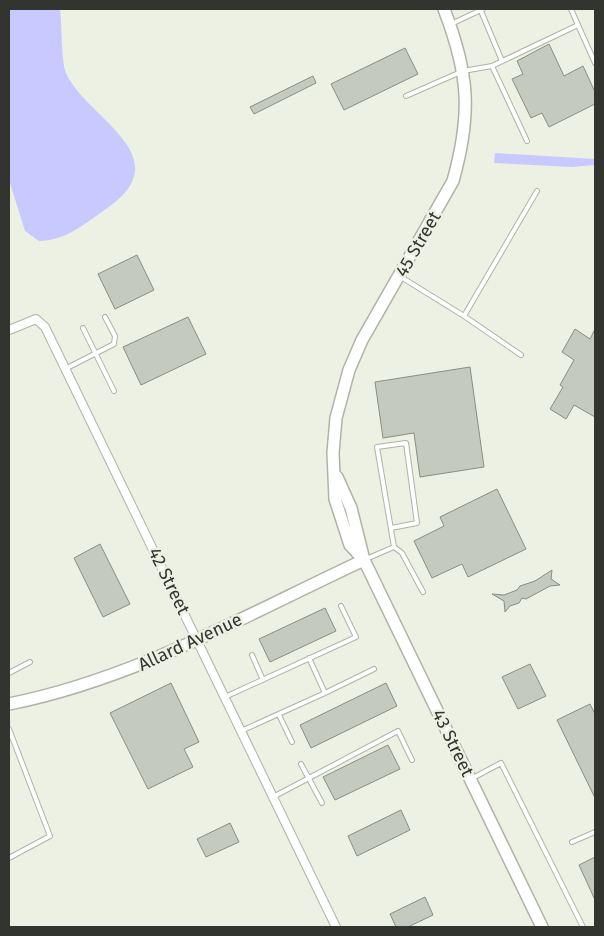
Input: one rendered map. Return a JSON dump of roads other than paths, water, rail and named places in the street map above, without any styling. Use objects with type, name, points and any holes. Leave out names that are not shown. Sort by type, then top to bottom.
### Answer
[{"type":"main road","name":"45 Street","points":[[364,560],[350,545],[336,499],[334,433],[348,370],[362,340],[453,181],[465,134],[467,107],[463,70],[444,9]]},
{"type":"main road","name":"Allard Avenue","points":[[9,704],[53,695],[94,683],[131,669],[364,560]]},
{"type":"main road","name":"43 Street","points":[[364,560],[542,927]]},
{"type":"street","name":"42 Street","points":[[9,330],[36,319],[45,328],[336,927]]},
{"type":"lane","points":[[571,9],[595,63]]},
{"type":"lane","points":[[450,24],[482,10],[502,61]]},
{"type":"lane","points":[[406,96],[463,70],[492,66],[578,25]]},
{"type":"lane","points":[[492,66],[527,141]]},
{"type":"lane","points":[[464,316],[537,190]]},
{"type":"lane","points":[[399,276],[464,316],[521,355]]},
{"type":"lane","points":[[65,369],[114,344],[116,340],[106,317]]},
{"type":"lane","points":[[83,328],[114,391]]},
{"type":"lane","points":[[391,528],[417,523],[406,443],[376,447],[394,547],[402,553],[423,592]]},
{"type":"lane","points":[[364,560],[394,547]]},
{"type":"lane","points":[[225,697],[356,637],[341,606]]},
{"type":"lane","points":[[252,655],[263,680]]},
{"type":"lane","points":[[309,658],[325,693]]},
{"type":"lane","points":[[9,673],[30,662]]},
{"type":"lane","points":[[242,731],[374,669]]},
{"type":"lane","points":[[279,714],[292,742]]},
{"type":"lane","points":[[9,729],[50,836],[9,858]]},
{"type":"lane","points":[[273,797],[310,779],[398,730],[412,760]]},
{"type":"lane","points":[[470,779],[501,763],[583,927]]},
{"type":"lane","points":[[302,764],[322,803]]},
{"type":"lane","points":[[572,842],[595,832]]},
{"type":"water","points":[[9,9],[60,9],[63,60],[66,73],[76,90],[122,138],[132,155],[135,172],[127,190],[106,209],[67,234],[49,240],[39,241],[25,231],[9,180]]},
{"type":"water","points":[[495,153],[595,159],[595,165],[572,167],[494,163]]}]
